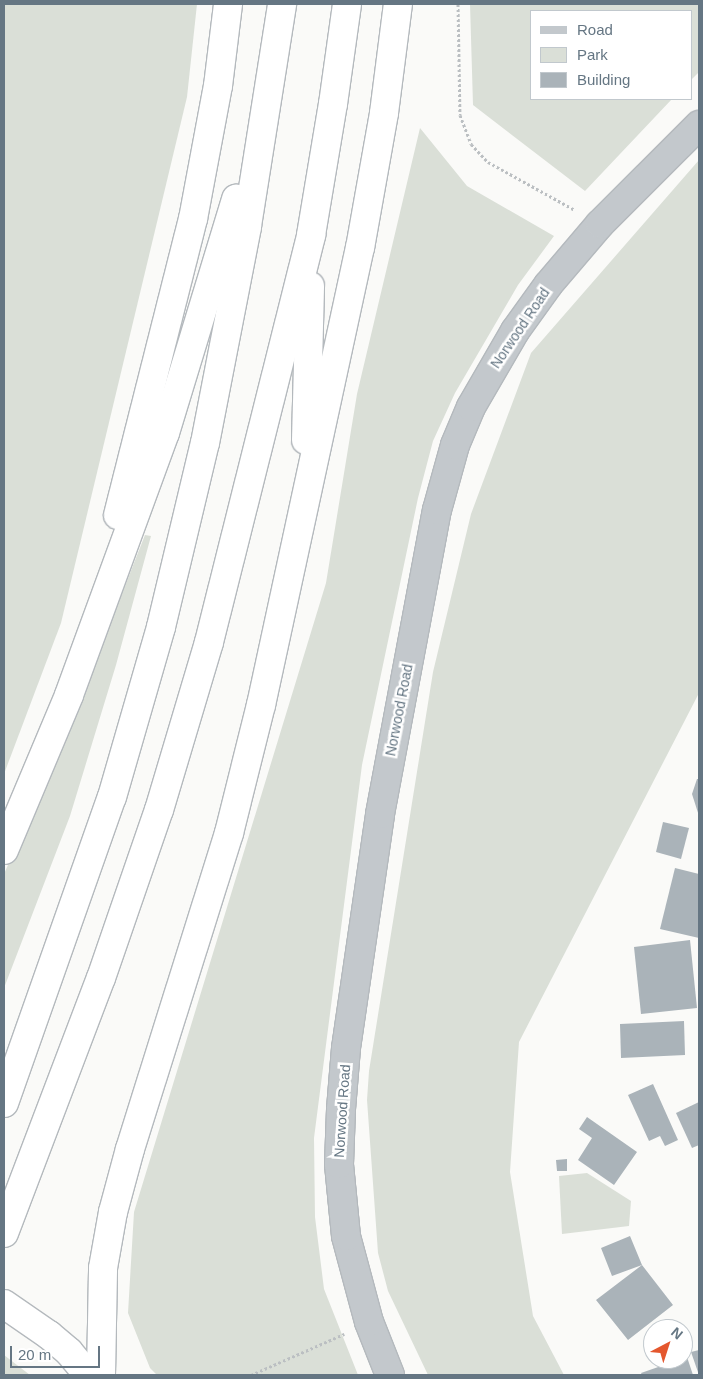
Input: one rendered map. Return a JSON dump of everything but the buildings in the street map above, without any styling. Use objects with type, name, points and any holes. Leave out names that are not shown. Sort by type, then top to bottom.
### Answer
[{"type":"highway","points":[[69,695],[142,427],[193,219],[218,86],[228,4]]},
{"type":"highway","points":[[4,1103],[112,797],[161,627],[205,442],[247,226],[282,4]]},
{"type":"highway","points":[[4,1233],[101,978],[162,801],[209,642],[311,235],[334,104],[347,4]]},
{"type":"highway","points":[[101,1375],[103,1268],[113,1212],[130,1149],[229,833],[261,705],[360,248],[384,113],[398,4]]},
{"type":"highway","points":[[4,850],[69,695],[165,433],[268,92]]},
{"type":"highway","points":[[304,507],[311,235]]},
{"type":"highway","points":[[4,1304],[46,1332],[69,1352],[88,1375]]},
{"type":"street","name":"Norwood Road","points":[[390,1375],[369,1322],[355,1275],[346,1236],[338,1164],[346,1048],[380,814],[437,510],[455,445],[471,407],[515,331],[548,285],[600,224],[699,125]]},
{"type":"path","points":[[458,4],[460,115],[470,144],[488,162],[600,224]]},
{"type":"path","points":[[251,1375],[347,1332]]},
{"type":"green space","points":[[4,4],[197,4],[187,97],[61,623],[4,774]]},
{"type":"green space","points":[[470,4],[699,4],[699,72],[693,78],[693,10],[530,10],[530,100],[671,100],[585,191],[473,105]]},
{"type":"green space","points":[[420,128],[467,186],[554,236],[518,285],[455,393],[433,441],[418,498],[362,765],[314,1138],[315,1217],[324,1289],[358,1375],[157,1375],[150,1368],[128,1313],[134,1212],[326,583],[357,394]]},
{"type":"green space","points":[[699,160],[699,693],[519,1042],[510,1172],[533,1316],[564,1375],[428,1375],[388,1291],[378,1253],[367,1100],[369,1071],[433,672],[471,514],[531,353]]},
{"type":"green space","points":[[145,535],[151,536],[116,665],[70,816],[4,988],[4,874],[77,708]]},
{"type":"green space","points":[[587,1173],[631,1201],[629,1226],[562,1234],[559,1176]]},
{"type":"green space","points":[[4,1355],[30,1375],[4,1375]]}]
